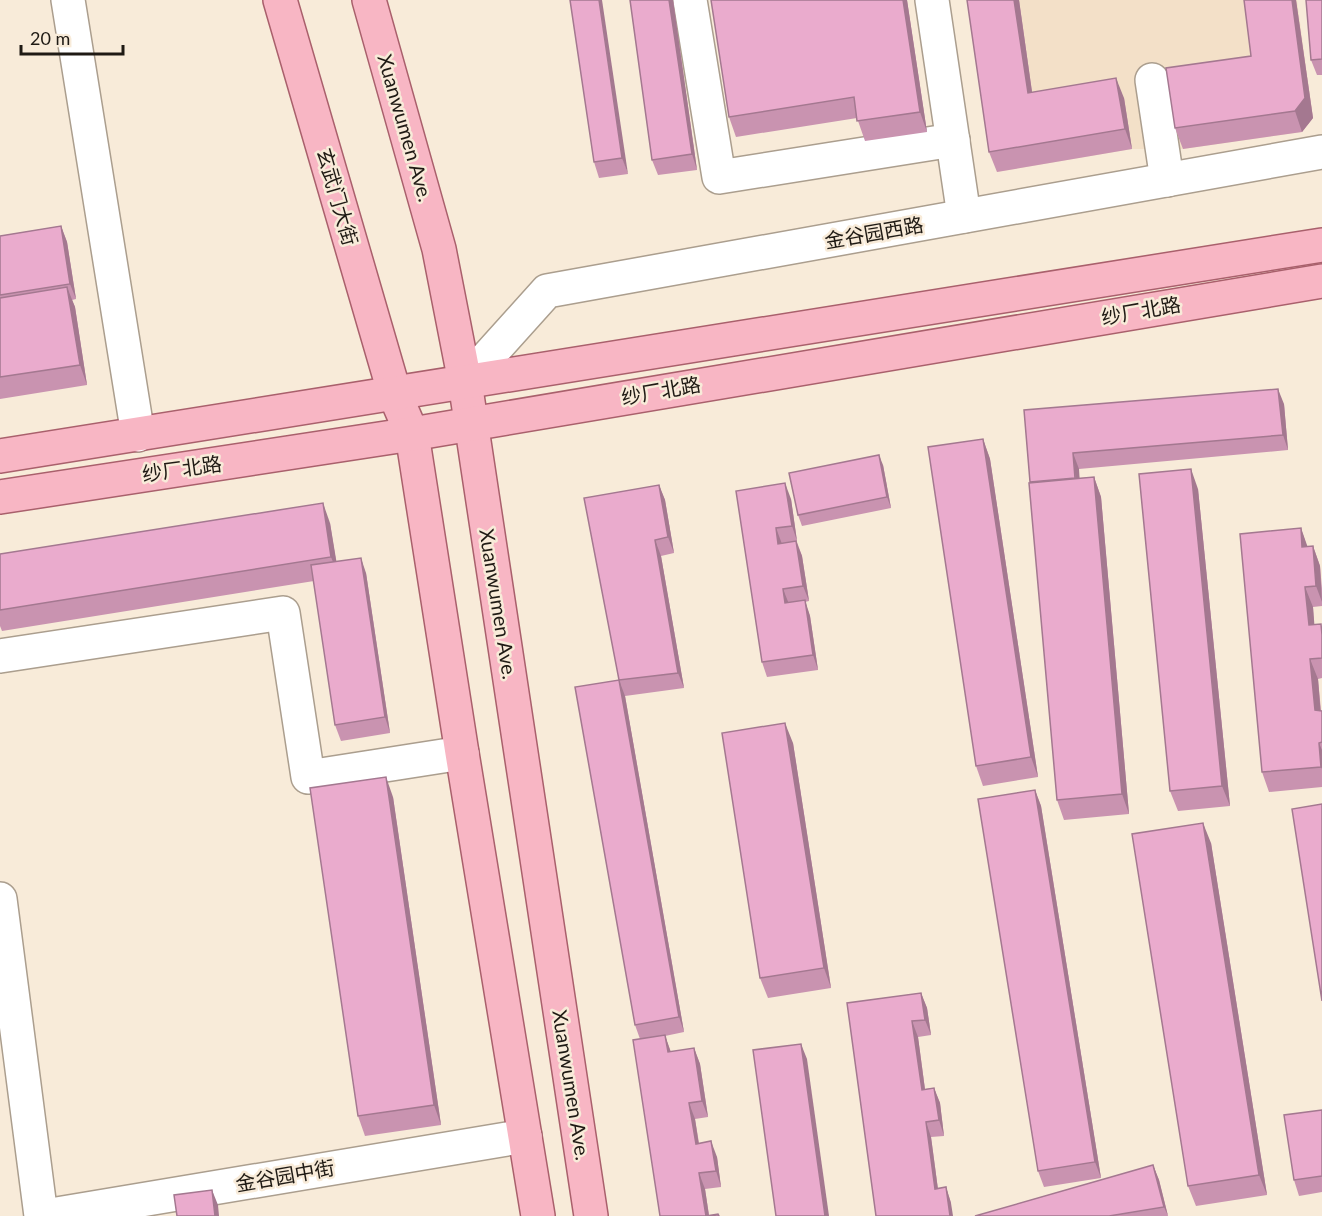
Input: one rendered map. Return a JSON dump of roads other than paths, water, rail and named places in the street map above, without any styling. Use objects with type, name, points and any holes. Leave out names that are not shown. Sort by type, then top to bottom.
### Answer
[{"type":"main road","name":"玄武门大街","points":[[280,0],[395,395]]},
{"type":"main road","name":"Xuanwumen Ave.","points":[[369,0],[439,249],[465,382],[591,1216]]},
{"type":"main road","name":"纱厂北路","points":[[0,456],[395,395],[1322,245]]},
{"type":"main road","name":"纱厂北路","points":[[0,496],[412,434],[1322,281]]},
{"type":"main road","points":[[395,395],[412,434],[538,1216]]},
{"type":"street","points":[[68,0],[138,435]]},
{"type":"street","points":[[690,0],[719,177],[953,140]]},
{"type":"street","points":[[932,0],[964,216]]},
{"type":"street","points":[[1152,80],[1167,180]]},
{"type":"street","name":"金谷园西路","points":[[465,382],[547,291],[1322,152]]},
{"type":"street","points":[[0,656],[282,613],[308,777],[462,753]]},
{"type":"street","points":[[0,899],[43,1216]]},
{"type":"street","name":"金谷园中街","points":[[43,1216],[121,1210],[525,1136]]}]
